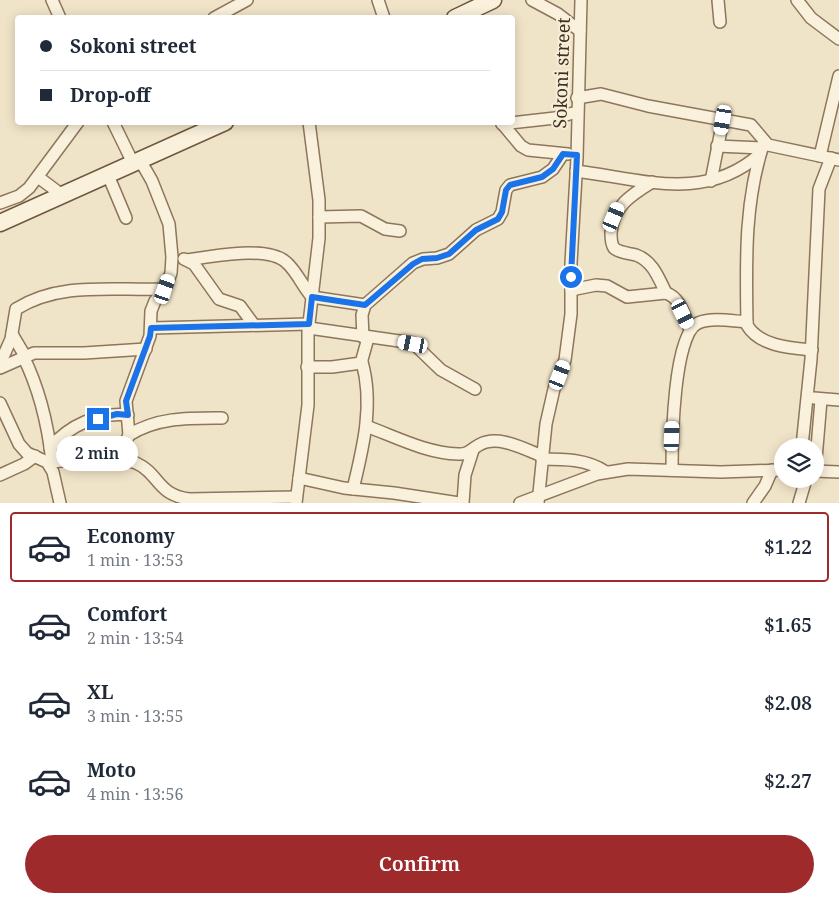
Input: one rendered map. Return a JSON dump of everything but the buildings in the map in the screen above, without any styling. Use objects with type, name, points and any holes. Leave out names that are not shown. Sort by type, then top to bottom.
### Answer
[{"type":"street","points":[[52,0],[59,15]]},
{"type":"street","points":[[227,10],[247,0]]},
{"type":"street","points":[[378,0],[383,15]]},
{"type":"street","points":[[462,15],[494,0]]},
{"type":"street","points":[[532,0],[558,14],[580,31]]},
{"type":"street","name":"Sokoni street","points":[[538,500],[542,457],[554,389],[565,360],[571,314],[581,0]]},
{"type":"street","points":[[718,0],[720,22]]},
{"type":"street","points":[[797,0],[810,18],[839,37]]},
{"type":"street","points":[[803,438],[812,350],[819,189],[830,158],[839,76]]},
{"type":"street","points":[[577,98],[602,94],[648,106],[751,125],[757,130],[762,148],[756,169],[746,236],[747,322],[755,336],[768,342],[812,350]]},
{"type":"street","points":[[515,122],[555,118],[577,112]]},
{"type":"street","points":[[710,181],[723,120]]},
{"type":"street","points":[[0,203],[19,196],[38,177],[76,125]]},
{"type":"street","points":[[115,125],[136,162],[152,181],[170,224],[172,257],[171,273],[165,289],[155,301],[146,349],[126,401],[129,435],[116,461]]},
{"type":"street","points":[[0,223],[218,125]]},
{"type":"street","points":[[0,403],[18,444],[28,453],[49,462],[88,460],[135,463],[146,470],[166,492],[176,497],[188,499],[296,500],[308,405],[309,326],[319,238],[319,200],[309,125]]},
{"type":"street","points":[[504,125],[521,146],[534,151],[577,155]]},
{"type":"street","points":[[717,146],[775,148],[830,158]]},
{"type":"street","points":[[576,171],[652,182],[690,184],[710,181],[744,169],[762,148]]},
{"type":"street","points":[[353,489],[366,426],[366,376],[362,362],[365,338],[362,315],[365,305],[413,264],[422,259],[437,258],[449,254],[476,230],[498,219],[502,212],[506,190],[510,185],[542,177],[553,169],[563,154]]},
{"type":"street","points":[[108,175],[126,218]]},
{"type":"street","points":[[38,177],[62,195]]},
{"type":"street","points":[[652,182],[618,208],[611,239],[613,247],[618,251],[638,256],[648,262],[666,294]]},
{"type":"street","points":[[319,217],[361,216],[385,229],[400,231]]},
{"type":"street","points":[[172,257],[188,260],[244,253],[282,259],[289,264],[312,297],[365,305]]},
{"type":"street","points":[[188,260],[194,264],[219,299],[240,306],[254,326]]},
{"type":"street","points":[[571,290],[596,285],[607,286],[627,297],[672,295],[678,301],[690,329]]},
{"type":"street","points":[[0,364],[12,334],[16,309],[37,298],[55,292],[82,289],[165,289]]},
{"type":"street","points":[[672,470],[673,413],[684,340],[690,329],[705,322],[747,322]]},
{"type":"street","points":[[151,328],[309,326],[365,338],[413,344],[441,370],[475,389]]},
{"type":"street","points":[[12,334],[33,376],[48,425],[49,462],[60,503]]},
{"type":"street","points":[[0,368],[34,353],[84,354],[146,349]]},
{"type":"street","points":[[307,367],[340,366],[362,362]]},
{"type":"street","points":[[807,397],[821,400],[839,400]]},
{"type":"street","points":[[818,438],[821,400]]},
{"type":"street","points":[[50,448],[66,431],[75,426],[117,414],[128,415]]},
{"type":"street","points":[[129,435],[145,425],[167,420],[222,418]]},
{"type":"street","points":[[366,426],[433,452],[460,455],[473,450],[479,444],[502,442],[542,457],[591,464],[606,472]]},
{"type":"street","points":[[463,503],[465,475],[473,450]]},
{"type":"street","points":[[0,475],[24,464],[35,456]]},
{"type":"street","points":[[520,503],[538,500],[566,484],[606,472],[628,469],[774,470]]},
{"type":"street","points":[[824,471],[839,472]]},
{"type":"street","points":[[753,503],[774,474]]},
{"type":"street","points":[[299,478],[353,489],[459,503]]},
{"type":"street","points":[[799,503],[803,488]]},
{"type":"route","points":[[98,419],[117,414],[128,415],[126,401],[143,357],[151,328],[194,329],[309,324],[312,297],[365,305],[413,264],[422,259],[443,257],[449,254],[476,230],[498,219],[502,212],[506,190],[510,185],[542,177],[553,169],[563,154],[577,155],[571,277]]}]
